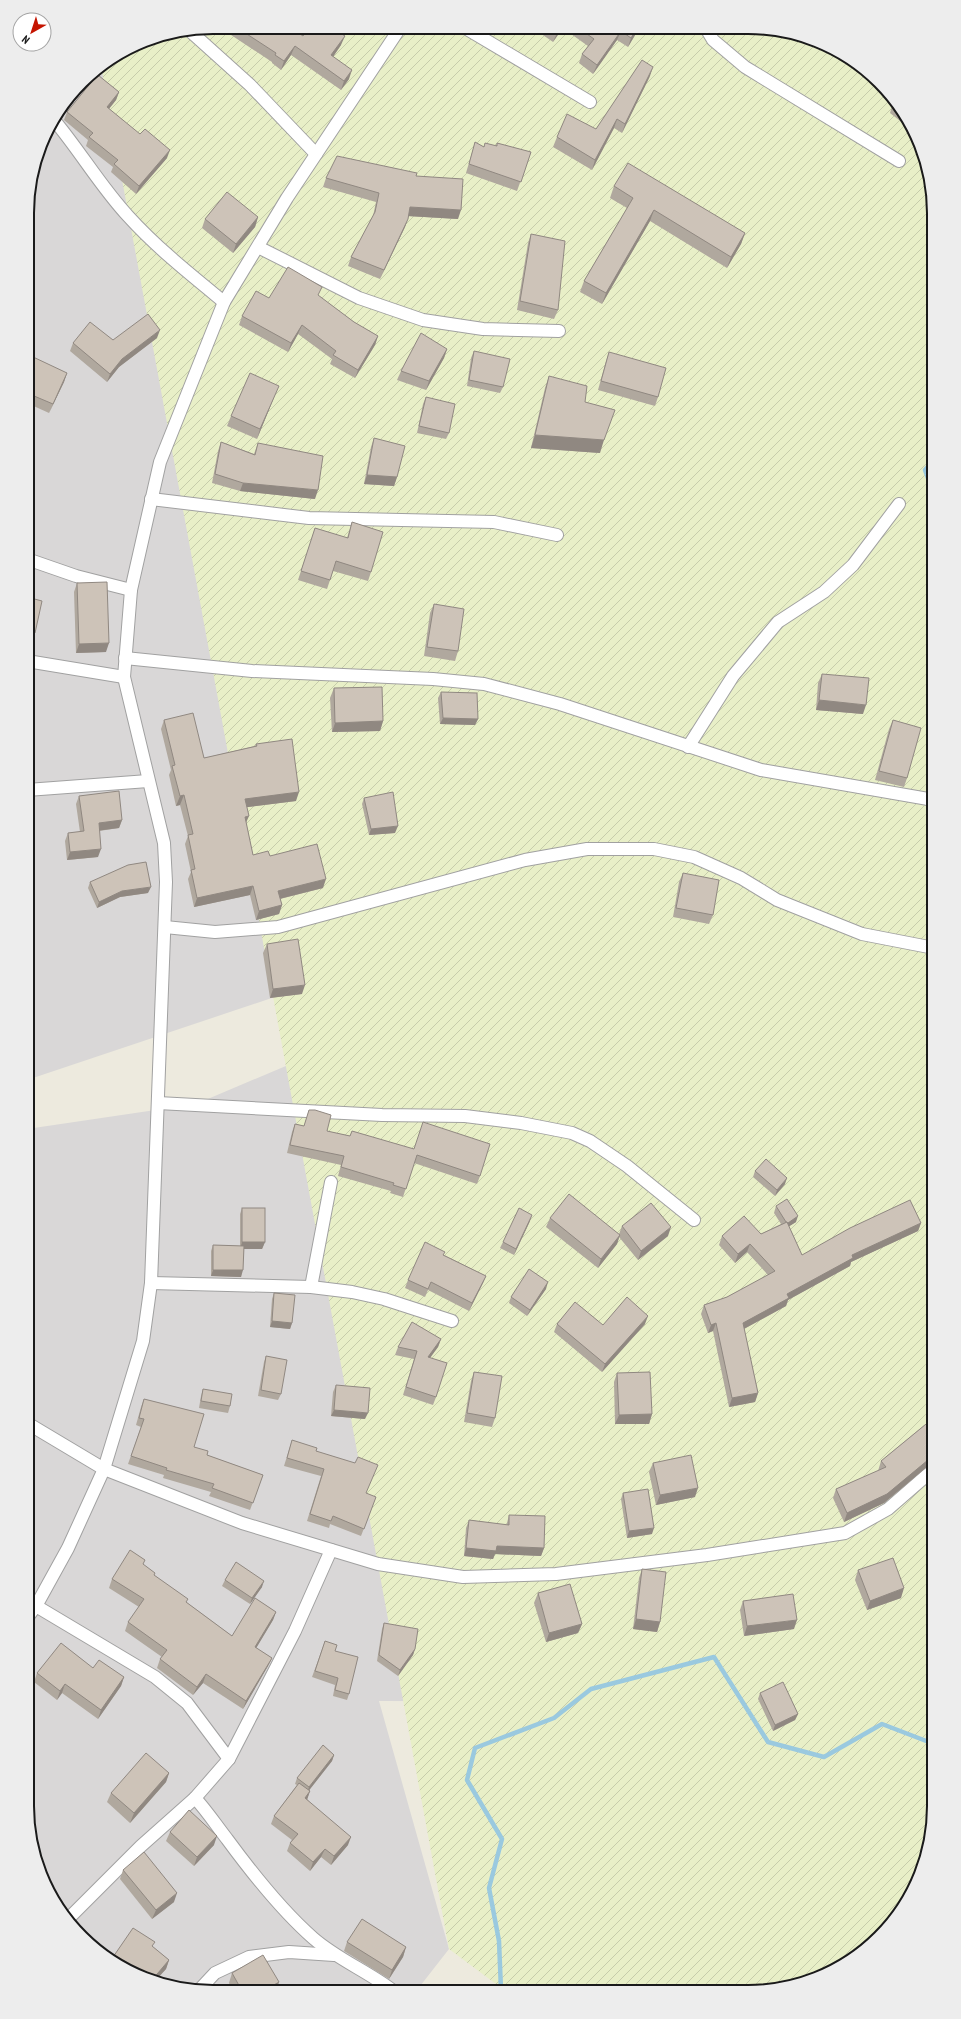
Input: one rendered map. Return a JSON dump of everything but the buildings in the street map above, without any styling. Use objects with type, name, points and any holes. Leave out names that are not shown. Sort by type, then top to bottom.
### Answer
[{"type":"street","points":[[34,1609],[68,1548],[104,1469],[143,1341],[151,1283],[165,927],[164,843],[124,677],[131,590],[151,499],[160,462],[224,302],[287,198],[396,34]]},
{"type":"street","points":[[476,34],[590,102]]},
{"type":"street","points":[[709,34],[713,40],[745,67],[899,161]]},
{"type":"street","points":[[194,35],[250,86],[316,154]]},
{"type":"street","points":[[57,124],[80,151],[105,188],[129,217],[176,262],[224,302]]},
{"type":"street","points":[[258,247],[359,298],[423,320],[483,329],[559,331]]},
{"type":"street","points":[[151,499],[308,518],[494,522],[557,535]]},
{"type":"street","points":[[688,747],[733,676],[778,622],[824,592],[853,565],[899,504]]},
{"type":"street","points":[[34,561],[76,576],[131,590]]},
{"type":"street","points":[[125,658],[252,671],[433,679],[484,684],[560,704],[761,770],[927,799]]},
{"type":"street","points":[[34,662],[124,677]]},
{"type":"street","points":[[34,789],[148,781]]},
{"type":"street","points":[[165,927],[215,932],[278,927],[420,890],[525,860],[587,849],[654,848],[694,857],[740,878],[777,900],[862,934],[927,947]]},
{"type":"street","points":[[158,1103],[382,1115],[465,1116],[521,1123],[572,1133],[590,1141],[627,1166],[694,1220]]},
{"type":"street","points":[[311,1287],[331,1182]]},
{"type":"street","points":[[151,1283],[311,1287],[352,1292],[384,1299],[452,1321]]},
{"type":"street","points":[[34,1427],[104,1469],[242,1523],[378,1564],[462,1577],[556,1574],[707,1555],[845,1533],[888,1509],[927,1475]]},
{"type":"street","points":[[71,1916],[140,1846],[195,1798],[229,1760],[295,1631],[331,1550]]},
{"type":"street","points":[[36,1606],[155,1677],[186,1703],[229,1760]]},
{"type":"street","points":[[195,1798],[210,1814],[227,1839],[257,1877],[312,1937],[334,1955],[384,1985]]},
{"type":"street","points":[[204,1985],[215,1973],[249,1957],[289,1952],[334,1955]]},
{"type":"shaded area","points":[[201,34],[760,34],[783,37],[806,43],[829,53],[606,886],[34,1078],[34,201],[37,178],[43,155],[52,134],[64,113],[86,86],[113,64],[123,58],[155,43],[178,37]]},
{"type":"shaded area","points":[[555,952],[832,1702],[379,1701],[449,1949],[421,1985],[201,1985],[178,1982],[155,1976],[134,1967],[113,1955],[86,1933],[64,1906],[58,1896],[43,1864],[40,1853],[34,1818],[34,1128],[196,1104]]},
{"type":"green space","points":[[201,34],[760,34],[783,37],[806,43],[838,58],[866,78],[883,95],[903,123],[918,155],[924,178],[927,201],[927,1818],[924,1841],[918,1864],[909,1885],[897,1906],[875,1933],[848,1955],[827,1967],[806,1976],[783,1982],[760,1985],[497,1985],[449,1949],[102,72],[123,58],[155,43],[178,37]]},
{"type":"waterway","points":[[927,468],[925,470],[927,475]]},
{"type":"waterway","points":[[501,1985],[499,1941],[489,1888],[502,1839],[467,1780],[475,1748],[554,1718],[591,1689],[714,1657],[768,1742],[824,1757],[882,1724],[927,1741]]}]
